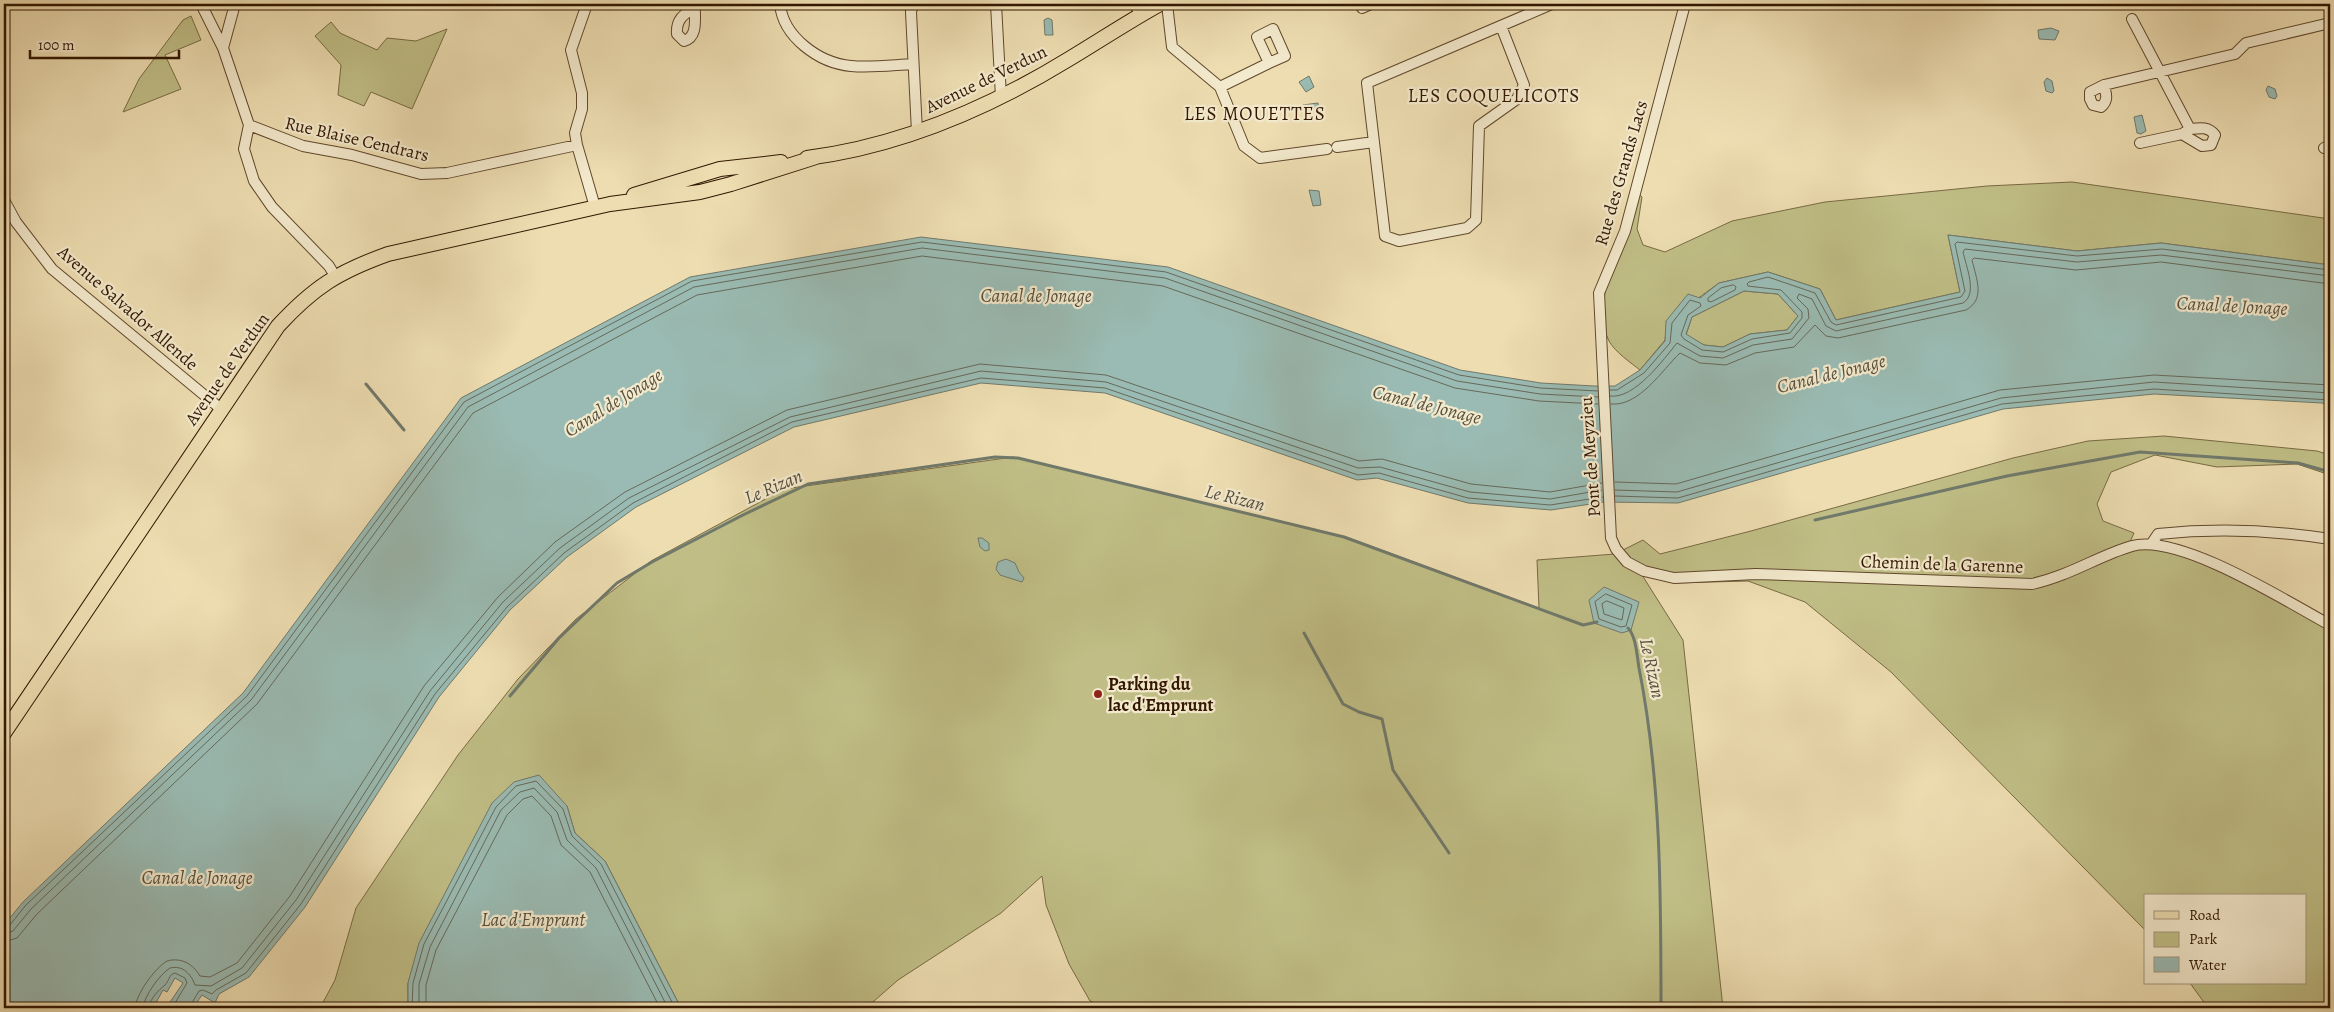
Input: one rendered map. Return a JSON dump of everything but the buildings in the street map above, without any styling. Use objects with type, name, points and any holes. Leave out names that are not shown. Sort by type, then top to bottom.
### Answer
[{"type":"main road","name":"Avenue de Verdun","points":[[4,733],[278,326],[299,304],[335,276],[388,254],[610,204],[700,192],[816,157],[878,144],[917,132],[945,122],[1001,97],[1068,60],[1138,9],[1160,4]]},
{"type":"street","points":[[202,4],[223,48],[249,125],[244,149],[254,181],[272,207],[329,266],[335,276]]},
{"type":"street","points":[[223,48],[235,4]]},
{"type":"street","points":[[587,4],[571,50],[582,93],[582,109],[575,133],[595,207]]},
{"type":"street","points":[[780,4],[781,14],[790,32],[827,61],[851,66],[913,64]]},
{"type":"street","points":[[913,4],[910,12],[917,132]]},
{"type":"street","points":[[996,4],[1001,97]]},
{"type":"street","points":[[1167,4],[1172,47],[1220,87],[1244,146],[1260,158],[1374,142]]},
{"type":"street","points":[[1501,26],[1524,85],[1517,98],[1479,126],[1476,220],[1467,228],[1398,241],[1385,236],[1367,83],[1552,4]]},
{"type":"street","name":"Rue des Grands Lacs","points":[[1602,382],[1598,293],[1625,231],[1685,4]]},
{"type":"street","points":[[2132,19],[2186,132],[2140,143]]},
{"type":"street","points":[[2104,85],[2235,54],[2246,43],[2330,23]]},
{"type":"street","points":[[1220,87],[1269,63]]},
{"type":"street","name":"Rue Blaise Cendrars","points":[[249,125],[303,146],[352,155],[421,174],[447,173],[577,145]]},
{"type":"street","name":"Avenue Salvador Allende","points":[[4,200],[16,222],[52,269],[221,409]]},
{"type":"street","name":"Pont de Meyzieu","points":[[1602,382],[1611,529]]},
{"type":"street","name":"Chemin de la Garenne","points":[[1611,529],[1611,538],[1616,549],[1627,562],[1644,571],[1674,578],[1756,574],[2032,584],[2055,579],[2132,546],[2152,543],[2205,558],[2330,625]]},
{"type":"street","points":[[2152,543],[2158,534],[2200,530],[2239,530],[2330,539]]},
{"type":"green space","points":[[191,16],[201,40],[165,55],[181,89],[123,112],[139,79],[183,20]]},
{"type":"green space","points":[[331,22],[340,33],[377,50],[387,38],[416,41],[447,29],[412,109],[371,92],[364,106],[338,95],[341,65],[315,36]]},
{"type":"green space","points":[[2072,182],[2330,219],[2330,265],[2161,243],[2077,251],[1948,235],[1960,292],[1836,320],[1820,289],[1768,272],[1719,283],[1667,321],[1665,340],[1640,370],[1615,349],[1609,341],[1604,326],[1603,307],[1611,267],[1638,193],[1642,197],[1637,229],[1643,245],[1665,252],[1732,221],[1825,202],[1987,186]]},
{"type":"green space","points":[[1744,291],[1778,294],[1798,316],[1787,330],[1750,334],[1723,347],[1704,345],[1686,335],[1692,317]]},
{"type":"green space","points":[[2164,436],[2317,451],[2330,455],[2330,475],[2297,464],[2217,467],[2155,455],[2111,472],[2097,504],[2103,521],[2134,533],[2130,542],[2197,552],[2330,628],[2330,1008],[2208,1008],[2191,984],[2306,984],[2306,894],[2144,894],[2144,929],[1891,672],[1805,602],[1748,581],[1674,583],[1642,575],[1683,640],[1723,1008],[1105,1008],[1090,1001],[1069,964],[1046,905],[1042,876],[1001,913],[898,980],[866,1008],[681,1008],[605,861],[575,833],[567,806],[408,983],[408,1008],[320,1008],[335,980],[356,908],[458,755],[518,679],[576,619],[651,561],[784,489],[1013,457],[1346,537],[1539,608],[1537,560],[1615,554],[1643,540],[1660,554],[1751,531],[2013,458],[2088,441]]},
{"type":"water","points":[[1048,18],[1052,20],[1053,35],[1045,35],[1044,20]]},
{"type":"water","points":[[2051,28],[2059,31],[2055,40],[2039,39],[2038,30]]},
{"type":"water","points":[[1309,76],[1314,87],[1306,92],[1299,82]]},
{"type":"water","points":[[2047,78],[2052,81],[2054,91],[2052,93],[2046,91],[2044,82]]},
{"type":"water","points":[[2268,86],[2275,89],[2277,96],[2275,99],[2269,97],[2266,90]]},
{"type":"water","points":[[1318,103],[1319,110],[1304,112],[1301,110],[1303,105]]},
{"type":"water","points":[[2142,115],[2146,131],[2141,134],[2137,133],[2134,117]]},
{"type":"water","points":[[1309,190],[1319,191],[1321,205],[1313,206]]},
{"type":"water","name":"Canal de Jonage","points":[[1948,235],[2077,251],[2161,243],[2330,265],[2330,405],[2154,394],[2003,409],[1678,503],[1604,502],[1551,510],[1468,503],[1377,478],[1357,480],[1105,393],[981,383],[794,427],[636,507],[567,557],[510,610],[439,697],[305,907],[249,977],[219,994],[215,1003],[202,995],[193,1008],[166,1008],[183,983],[175,978],[167,992],[163,990],[153,1008],[4,1008],[4,925],[23,902],[243,693],[461,398],[690,277],[921,237],[1168,267],[1460,370],[1541,383],[1594,386],[1615,386],[1640,370],[1665,341],[1666,321],[1688,294],[1700,298],[1719,283],[1768,272],[1820,289],[1836,320],[1960,292]],"holes":[[[1744,291],[1778,294],[1798,316],[1787,330],[1750,334],[1723,347],[1704,345],[1686,334],[1692,317]]]},
{"type":"water","points":[[978,538],[982,538],[989,543],[989,550],[985,551],[980,547]]},
{"type":"water","points":[[1006,559],[1015,563],[1024,578],[1022,582],[1000,575],[996,569],[998,562]]},
{"type":"water","points":[[1604,587],[1639,602],[1631,630],[1622,633],[1594,623],[1589,600]]},
{"type":"water","name":"Lac d'Emprunt","points":[[539,775],[567,806],[575,833],[605,861],[681,1008],[408,1008],[408,983],[419,943],[492,803],[514,782]]},
{"type":"waterway","points":[[366,384],[404,430]]},
{"type":"waterway","points":[[1815,520],[2007,476],[2140,452],[2298,463],[2330,472]]},
{"type":"waterway","name":"Le Rizan","points":[[510,696],[559,638],[617,583],[652,562],[743,515],[808,484],[995,457],[1018,458],[1344,537],[1583,625],[1597,622]]},
{"type":"waterway","name":"Le Rizan","points":[[1628,628],[1633,636],[1637,652],[1652,752],[1656,795],[1660,880],[1661,1008]]},
{"type":"waterway","points":[[1304,633],[1343,704],[1359,712],[1382,719],[1393,770],[1449,853]]},
{"type":"place","name":"Parking du lac d'Emprunt","points":[[1098,694]]},
{"type":"district","name":"LES COQUELICOTS","points":[[1494,95]]},
{"type":"district","name":"LES MOUETTES","points":[[1255,113]]}]
